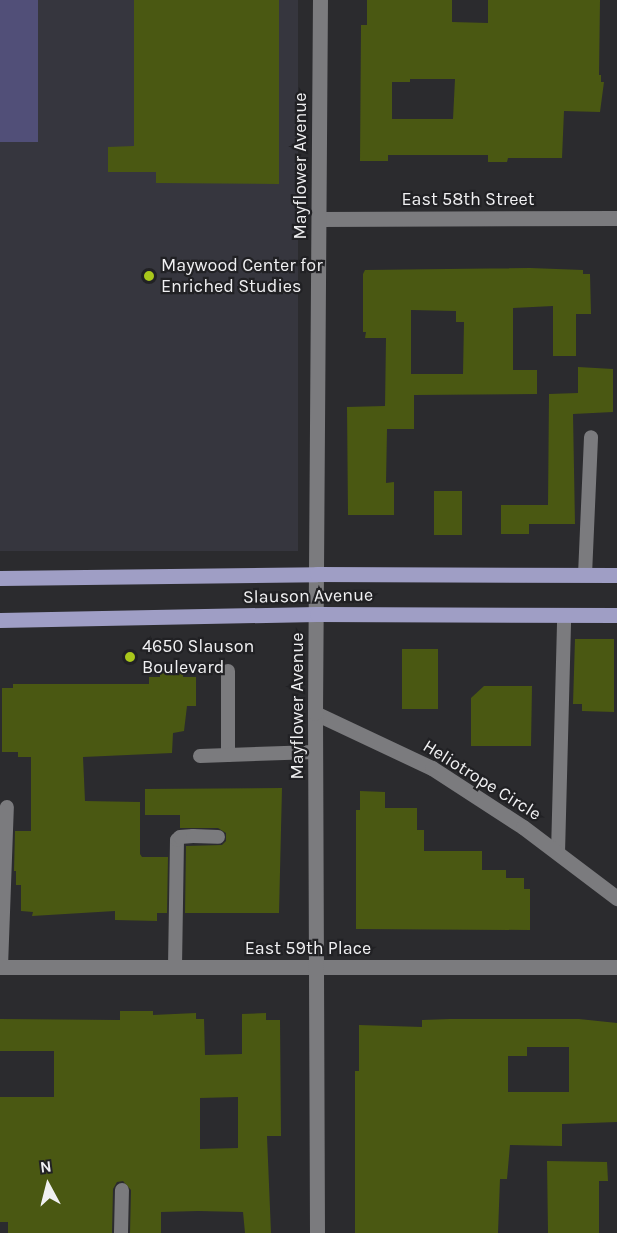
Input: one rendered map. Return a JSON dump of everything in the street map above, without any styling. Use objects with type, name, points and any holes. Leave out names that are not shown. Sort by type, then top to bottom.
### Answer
[{"type":"main road","name":"Slauson Avenue","points":[[0,578],[317,574],[617,575]]},
{"type":"main road","name":"Slauson Avenue","points":[[0,620],[317,614],[617,615]]},
{"type":"street","name":"Mayflower Avenue","points":[[317,1233],[315,713],[321,0]]},
{"type":"street","name":"East 58th Street","points":[[319,219],[617,218]]},
{"type":"street","name":"Heliotrope Circle","points":[[315,713],[432,768],[523,827],[617,898]]},
{"type":"street","name":"East 59th Place","points":[[0,967],[617,967]]},
{"type":"lane","points":[[585,575],[591,436]]},
{"type":"lane","points":[[558,854],[564,616]]},
{"type":"lane","points":[[228,671],[228,755]]},
{"type":"lane","points":[[200,756],[315,752]]},
{"type":"lane","points":[[0,967],[7,807]]},
{"type":"lane","points":[[175,967],[177,840],[193,836],[218,837]]},
{"type":"lane","points":[[121,1233],[122,1190]]},
{"type":"shaded area","name":"Maywood Center for Enriched Studies","points":[[0,0],[298,0],[298,551],[0,551]]},
{"type":"shaded area","points":[[0,0],[38,0],[38,142],[0,142]]},
{"type":"building","points":[[134,0],[279,0],[279,184],[156,183],[156,172],[108,172],[108,147],[134,146]]},
{"type":"building","points":[[367,0],[452,0],[452,22],[488,23],[488,0],[600,0],[599,75],[601,75],[601,82],[604,82],[600,112],[564,111],[562,158],[508,158],[507,162],[488,162],[488,155],[388,155],[388,161],[360,161],[361,25],[367,25]],"holes":[[[410,79],[455,79],[453,119],[392,119],[392,82],[410,82]]]},
{"type":"building","points":[[530,268],[583,270],[583,274],[590,274],[591,314],[576,314],[576,356],[553,356],[553,306],[513,308],[513,370],[537,370],[537,394],[414,395],[414,429],[387,429],[386,483],[394,482],[394,515],[348,515],[347,407],[385,406],[386,338],[365,338],[366,332],[363,332],[363,274],[365,270]],"holes":[[[411,310],[456,311],[456,322],[464,322],[463,374],[411,374]]]},
{"type":"building","points":[[578,367],[613,369],[613,412],[573,414],[575,524],[529,524],[529,534],[501,534],[501,505],[548,505],[549,394],[578,393]]},
{"type":"building","points":[[434,491],[462,491],[462,535],[434,535]]},
{"type":"building","points":[[575,639],[614,639],[614,712],[582,711],[582,704],[573,704]]},
{"type":"building","points":[[402,649],[438,649],[438,709],[402,709]]},
{"type":"building","points":[[160,673],[183,673],[183,677],[196,677],[196,706],[187,706],[184,731],[173,733],[172,753],[83,757],[85,801],[140,802],[140,854],[142,857],[168,857],[167,913],[157,913],[157,921],[115,920],[115,911],[32,916],[33,912],[21,911],[21,885],[16,885],[16,871],[14,871],[15,831],[31,831],[31,757],[18,757],[18,752],[2,752],[2,688],[13,688],[13,684],[149,684],[149,677],[160,677]]},
{"type":"building","points":[[484,686],[532,686],[531,746],[471,746],[471,698]]},
{"type":"building","points":[[282,788],[279,913],[185,913],[186,846],[222,845],[226,841],[226,833],[218,828],[180,828],[180,815],[145,815],[145,789]]},
{"type":"building","points":[[360,791],[385,792],[385,808],[417,808],[417,830],[424,830],[424,851],[482,851],[482,870],[506,870],[506,878],[524,878],[524,889],[530,889],[530,930],[356,929],[356,810],[360,810]]},
{"type":"building","points":[[120,1011],[153,1011],[153,1015],[196,1013],[196,1019],[204,1019],[205,1055],[242,1054],[242,1014],[266,1013],[266,1020],[280,1020],[281,1136],[267,1136],[271,1233],[245,1233],[243,1212],[198,1211],[161,1212],[161,1233],[130,1233],[131,1190],[123,1181],[117,1182],[113,1189],[112,1233],[8,1233],[8,1222],[0,1222],[0,1097],[54,1097],[54,1051],[0,1051],[0,1019],[120,1020]],"holes":[[[238,1097],[238,1148],[200,1149],[200,1098]]]},
{"type":"building","points":[[579,1019],[617,1023],[617,1122],[562,1124],[562,1146],[510,1145],[507,1179],[500,1179],[498,1233],[355,1233],[355,1071],[359,1071],[359,1025],[422,1027],[422,1020]],"holes":[[[527,1047],[569,1047],[569,1092],[508,1092],[508,1056],[527,1056]]]},
{"type":"building","points":[[547,1161],[607,1162],[608,1181],[599,1181],[599,1233],[548,1233]]},
{"type":"place","name":"Maywood Center for Enriched Studies","points":[[149,276]]},
{"type":"place","name":"4650 Slauson Boulevard","points":[[130,657]]}]
